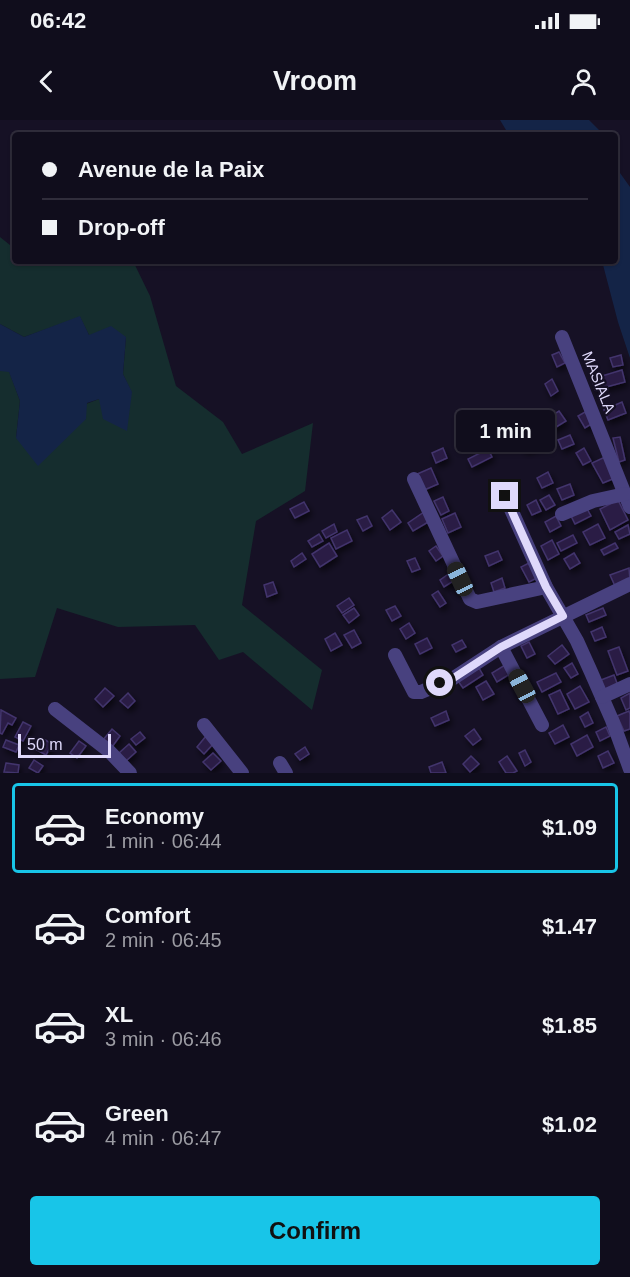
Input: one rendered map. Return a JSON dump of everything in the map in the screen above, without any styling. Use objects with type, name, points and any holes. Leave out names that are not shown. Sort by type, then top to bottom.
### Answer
[{"type":"street","name":"MASIALA","points":[[562,337],[628,500]]},
{"type":"street","points":[[414,479],[470,599],[477,602],[546,587]]},
{"type":"street","points":[[505,496],[546,587],[577,641],[602,697],[630,770]]},
{"type":"street","points":[[562,514],[593,501],[628,500]]},
{"type":"street","points":[[395,654],[414,692],[421,692],[452,679],[501,647],[630,584]]},
{"type":"street","points":[[501,647],[542,725]]},
{"type":"street","points":[[602,697],[630,684]]},
{"type":"street","points":[[55,709],[109,751],[130,773]]},
{"type":"street","points":[[204,725],[242,773]]},
{"type":"green space","points":[[0,237],[12,247],[12,264],[134,264],[150,296],[176,386],[223,422],[242,454],[313,423],[305,491],[256,521],[242,605],[322,670],[312,710],[243,652],[219,660],[195,625],[118,627],[57,608],[35,677],[0,679],[0,371],[9,371],[20,401],[16,438],[86,419],[86,404],[99,399],[132,393],[123,374],[126,337],[89,335],[80,317],[24,337],[0,324]]},
{"type":"water","points":[[500,120],[589,120],[601,132],[507,132]]},
{"type":"water","points":[[618,170],[630,187],[630,358],[603,264],[618,264]]},
{"type":"water","points":[[80,316],[89,335],[111,326],[126,337],[123,374],[132,392],[127,431],[103,419],[99,399],[87,403],[86,419],[38,466],[16,438],[20,401],[9,372],[0,371],[0,324],[24,337]]},
{"type":"building","points":[[559,352],[565,363],[557,367],[552,355]]},
{"type":"building","points":[[621,355],[623,365],[613,367],[610,358]]},
{"type":"building","points":[[622,370],[625,382],[595,390],[592,379]]},
{"type":"building","points":[[552,379],[558,391],[551,396],[545,384]]},
{"type":"building","points":[[622,402],[626,413],[608,420],[604,410]]},
{"type":"building","points":[[559,411],[566,421],[548,432],[542,422]]},
{"type":"building","points":[[585,412],[593,423],[585,428],[578,416]]},
{"type":"building","points":[[468,414],[475,423],[464,431],[457,421]]},
{"type":"building","points":[[539,431],[543,443],[525,450],[520,438]]},
{"type":"building","points":[[570,435],[574,444],[562,449],[558,440]]},
{"type":"building","points":[[620,437],[625,460],[619,462],[613,438]]},
{"type":"building","points":[[443,448],[447,458],[436,463],[432,453]]},
{"type":"building","points":[[584,448],[591,461],[583,465],[576,453]]},
{"type":"building","points":[[488,449],[492,457],[472,467],[468,459]]},
{"type":"building","points":[[605,457],[615,478],[603,483],[592,463]]},
{"type":"building","points":[[431,468],[438,484],[422,491],[415,475]]},
{"type":"building","points":[[548,472],[553,483],[542,488],[537,478]]},
{"type":"building","points":[[570,484],[574,495],[562,500],[557,489]]},
{"type":"building","points":[[549,495],[555,505],[546,510],[540,500]]},
{"type":"building","points":[[443,497],[449,511],[441,515],[434,501]]},
{"type":"building","points":[[536,500],[541,511],[532,515],[527,505]]},
{"type":"building","points":[[618,500],[628,520],[610,530],[600,509]]},
{"type":"building","points":[[304,502],[309,511],[295,518],[290,509]]},
{"type":"building","points":[[586,507],[591,516],[575,524],[571,516]]},
{"type":"building","points":[[392,510],[401,522],[390,530],[382,518]]},
{"type":"building","points":[[424,512],[430,521],[413,531],[408,523]]},
{"type":"building","points":[[455,513],[461,527],[448,533],[442,519]]},
{"type":"building","points":[[367,516],[372,526],[363,531],[357,520]]},
{"type":"building","points":[[556,516],[561,526],[550,532],[545,522]]},
{"type":"building","points":[[334,524],[337,532],[326,538],[322,531]]},
{"type":"building","points":[[598,524],[605,538],[590,545],[583,532]]},
{"type":"building","points":[[628,525],[630,534],[619,539],[615,532]]},
{"type":"building","points":[[347,530],[352,541],[336,549],[331,538]]},
{"type":"building","points":[[319,534],[323,541],[312,547],[308,541]]},
{"type":"building","points":[[573,535],[577,543],[561,551],[557,543]]},
{"type":"building","points":[[552,540],[559,554],[548,560],[541,546]]},
{"type":"building","points":[[329,543],[337,556],[320,567],[312,554]]},
{"type":"building","points":[[615,543],[618,548],[604,555],[601,550]]},
{"type":"building","points":[[436,546],[443,556],[436,561],[429,551]]},
{"type":"building","points":[[498,551],[502,560],[489,566],[485,556]]},
{"type":"building","points":[[302,553],[306,559],[294,567],[291,561]]},
{"type":"building","points":[[574,553],[580,563],[570,569],[564,559]]},
{"type":"building","points":[[415,558],[420,569],[412,572],[407,561]]},
{"type":"building","points":[[529,563],[537,578],[529,582],[521,567]]},
{"type":"building","points":[[629,568],[630,580],[615,586],[610,575]]},
{"type":"building","points":[[453,571],[458,578],[444,587],[440,580]]},
{"type":"building","points":[[502,578],[505,588],[494,592],[491,583]]},
{"type":"building","points":[[273,582],[277,593],[267,597],[264,585]]},
{"type":"building","points":[[438,591],[446,603],[440,607],[432,595]]},
{"type":"building","points":[[349,598],[354,605],[342,613],[337,606]]},
{"type":"building","points":[[395,606],[401,616],[392,621],[386,610]]},
{"type":"building","points":[[354,608],[359,615],[349,623],[343,615]]},
{"type":"building","points":[[603,608],[606,615],[589,622],[586,615]]},
{"type":"building","points":[[409,623],[415,633],[406,639],[400,629]]},
{"type":"building","points":[[602,627],[606,637],[595,641],[591,632]]},
{"type":"building","points":[[354,630],[361,643],[352,648],[344,635]]},
{"type":"building","points":[[335,633],[342,645],[331,651],[325,639]]},
{"type":"building","points":[[427,638],[432,648],[420,654],[415,644]]},
{"type":"building","points":[[462,640],[466,647],[456,652],[452,645]]},
{"type":"building","points":[[529,642],[535,654],[527,658],[521,646]]},
{"type":"building","points":[[562,645],[569,654],[555,664],[548,656]]},
{"type":"building","points":[[619,647],[628,671],[617,675],[608,651]]},
{"type":"building","points":[[572,663],[578,674],[571,678],[564,668]]},
{"type":"building","points":[[505,665],[510,674],[497,682],[492,673]]},
{"type":"building","points":[[479,668],[483,675],[463,688],[458,681]]},
{"type":"building","points":[[556,673],[561,682],[542,692],[537,682]]},
{"type":"building","points":[[614,675],[618,686],[605,691],[601,680]]},
{"type":"building","points":[[486,681],[494,694],[483,700],[476,687]]},
{"type":"building","points":[[580,686],[589,702],[575,709],[567,694]]},
{"type":"building","points":[[105,688],[114,696],[103,707],[95,699]]},
{"type":"building","points":[[560,690],[569,709],[558,714],[549,695]]},
{"type":"building","points":[[128,693],[135,701],[128,708],[120,701]]},
{"type":"building","points":[[630,693],[630,708],[626,710],[621,698]]},
{"type":"building","points":[[1,710],[16,718],[12,725],[8,723],[2,734],[0,733]]},
{"type":"building","points":[[446,711],[449,720],[435,726],[431,718]]},
{"type":"building","points":[[629,711],[630,729],[624,731],[617,716]]},
{"type":"building","points":[[588,712],[593,723],[585,727],[580,717]]},
{"type":"building","points":[[23,722],[31,726],[23,741],[15,737]]},
{"type":"building","points":[[563,725],[569,737],[555,744],[549,733]]},
{"type":"building","points":[[606,727],[610,736],[600,741],[596,732]]},
{"type":"building","points":[[112,729],[120,736],[112,747],[103,740]]},
{"type":"building","points":[[474,729],[481,739],[473,745],[465,736]]},
{"type":"building","points":[[140,732],[145,738],[136,745],[131,739]]},
{"type":"building","points":[[587,735],[593,747],[577,756],[571,744]]},
{"type":"building","points":[[206,736],[214,743],[204,754],[197,747]]},
{"type":"building","points":[[42,738],[52,744],[46,755],[35,749]]},
{"type":"building","points":[[6,740],[19,745],[16,752],[3,747]]},
{"type":"building","points":[[79,741],[86,746],[77,758],[70,753]]},
{"type":"building","points":[[129,744],[136,752],[126,761],[119,753]]},
{"type":"building","points":[[305,747],[309,754],[300,760],[295,754]]},
{"type":"building","points":[[525,750],[531,762],[525,766],[519,753]]},
{"type":"building","points":[[608,751],[614,763],[603,768],[598,756]]},
{"type":"building","points":[[213,753],[221,761],[211,770],[203,762]]},
{"type":"building","points":[[471,756],[479,764],[470,772],[463,764]]},
{"type":"building","points":[[507,756],[517,771],[513,773],[506,773],[499,762]]},
{"type":"building","points":[[34,760],[43,766],[38,773],[29,768]]},
{"type":"building","points":[[442,762],[446,773],[431,773],[429,767]]},
{"type":"building","points":[[6,763],[19,765],[18,773],[4,772]]},
{"type":"route","points":[[440,683],[452,679],[501,647],[563,616],[546,587],[505,496]]}]
